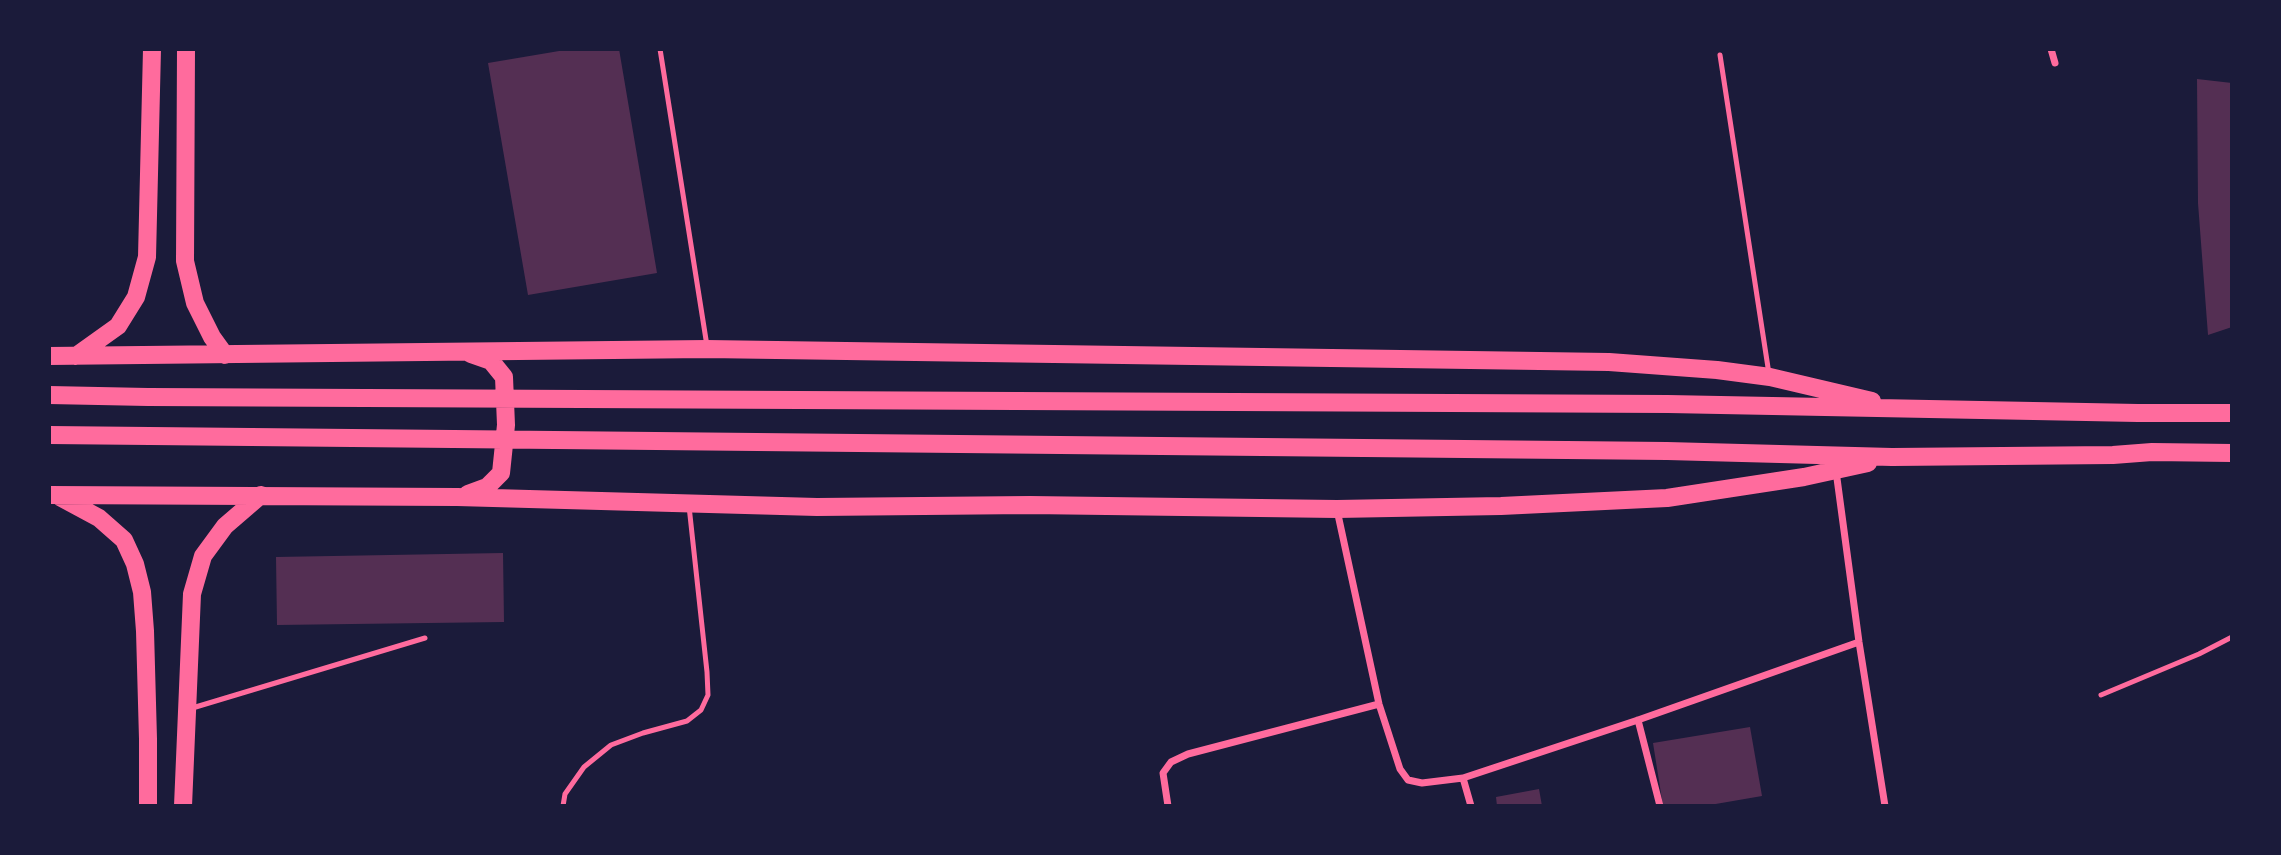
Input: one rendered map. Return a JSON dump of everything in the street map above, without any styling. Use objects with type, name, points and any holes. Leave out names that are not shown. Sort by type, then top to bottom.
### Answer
[{"type":"main road","points":[[76,356],[118,326],[136,297],[147,257],[152,49]]},
{"type":"main road","points":[[186,49],[185,261],[195,303],[212,337],[225,355]]},
{"type":"main road","points":[[49,356],[707,349],[1609,362],[1770,377],[1861,397],[1895,408]]},
{"type":"main road","points":[[457,497],[487,487],[501,473],[506,425],[505,377],[491,361],[461,350]]},
{"type":"main road","points":[[49,395],[1668,404],[2232,413]]},
{"type":"main road","points":[[49,436],[1667,451],[1892,457],[2232,453]]},
{"type":"main road","points":[[53,495],[457,497],[817,507],[1030,505],[1337,509],[1501,506],[1667,498],[1836,471],[1892,457]]},
{"type":"main road","points":[[53,495],[99,518],[124,540],[135,564],[142,592],[145,631],[148,806]]},
{"type":"main road","points":[[183,806],[192,594],[203,556],[225,526],[261,495]]},
{"type":"street","points":[[2051,49],[2055,63]]},
{"type":"street","points":[[1836,471],[1885,806]]},
{"type":"street","points":[[1337,509],[1379,704],[1400,769],[1408,780],[1422,783],[1463,778],[1859,642]]},
{"type":"street","points":[[1168,806],[1163,773],[1171,762],[1188,754],[1379,704]]},
{"type":"street","points":[[1638,720],[1660,806]]},
{"type":"street","points":[[1463,778],[1471,806]]},
{"type":"lane","points":[[660,49],[707,349]]},
{"type":"lane","points":[[1720,55],[1770,377]]},
{"type":"lane","points":[[563,806],[565,793],[584,767],[611,745],[642,733],[687,721],[701,710],[708,695],[708,672],[689,503]]},
{"type":"lane","points":[[2101,695],[2199,654],[2232,637]]},
{"type":"lane","points":[[186,710],[425,638]]},
{"type":"building","points":[[571,49],[619,49],[657,273],[528,295],[488,63]]},
{"type":"building","points":[[2197,79],[2232,83],[2232,327],[2208,335],[2198,203]]},
{"type":"building","points":[[503,553],[504,622],[277,625],[276,557]]},
{"type":"building","points":[[1750,727],[1762,796],[1704,806],[1663,806],[1653,743]]},
{"type":"building","points":[[1539,789],[1542,806],[1497,806],[1496,797]]}]
